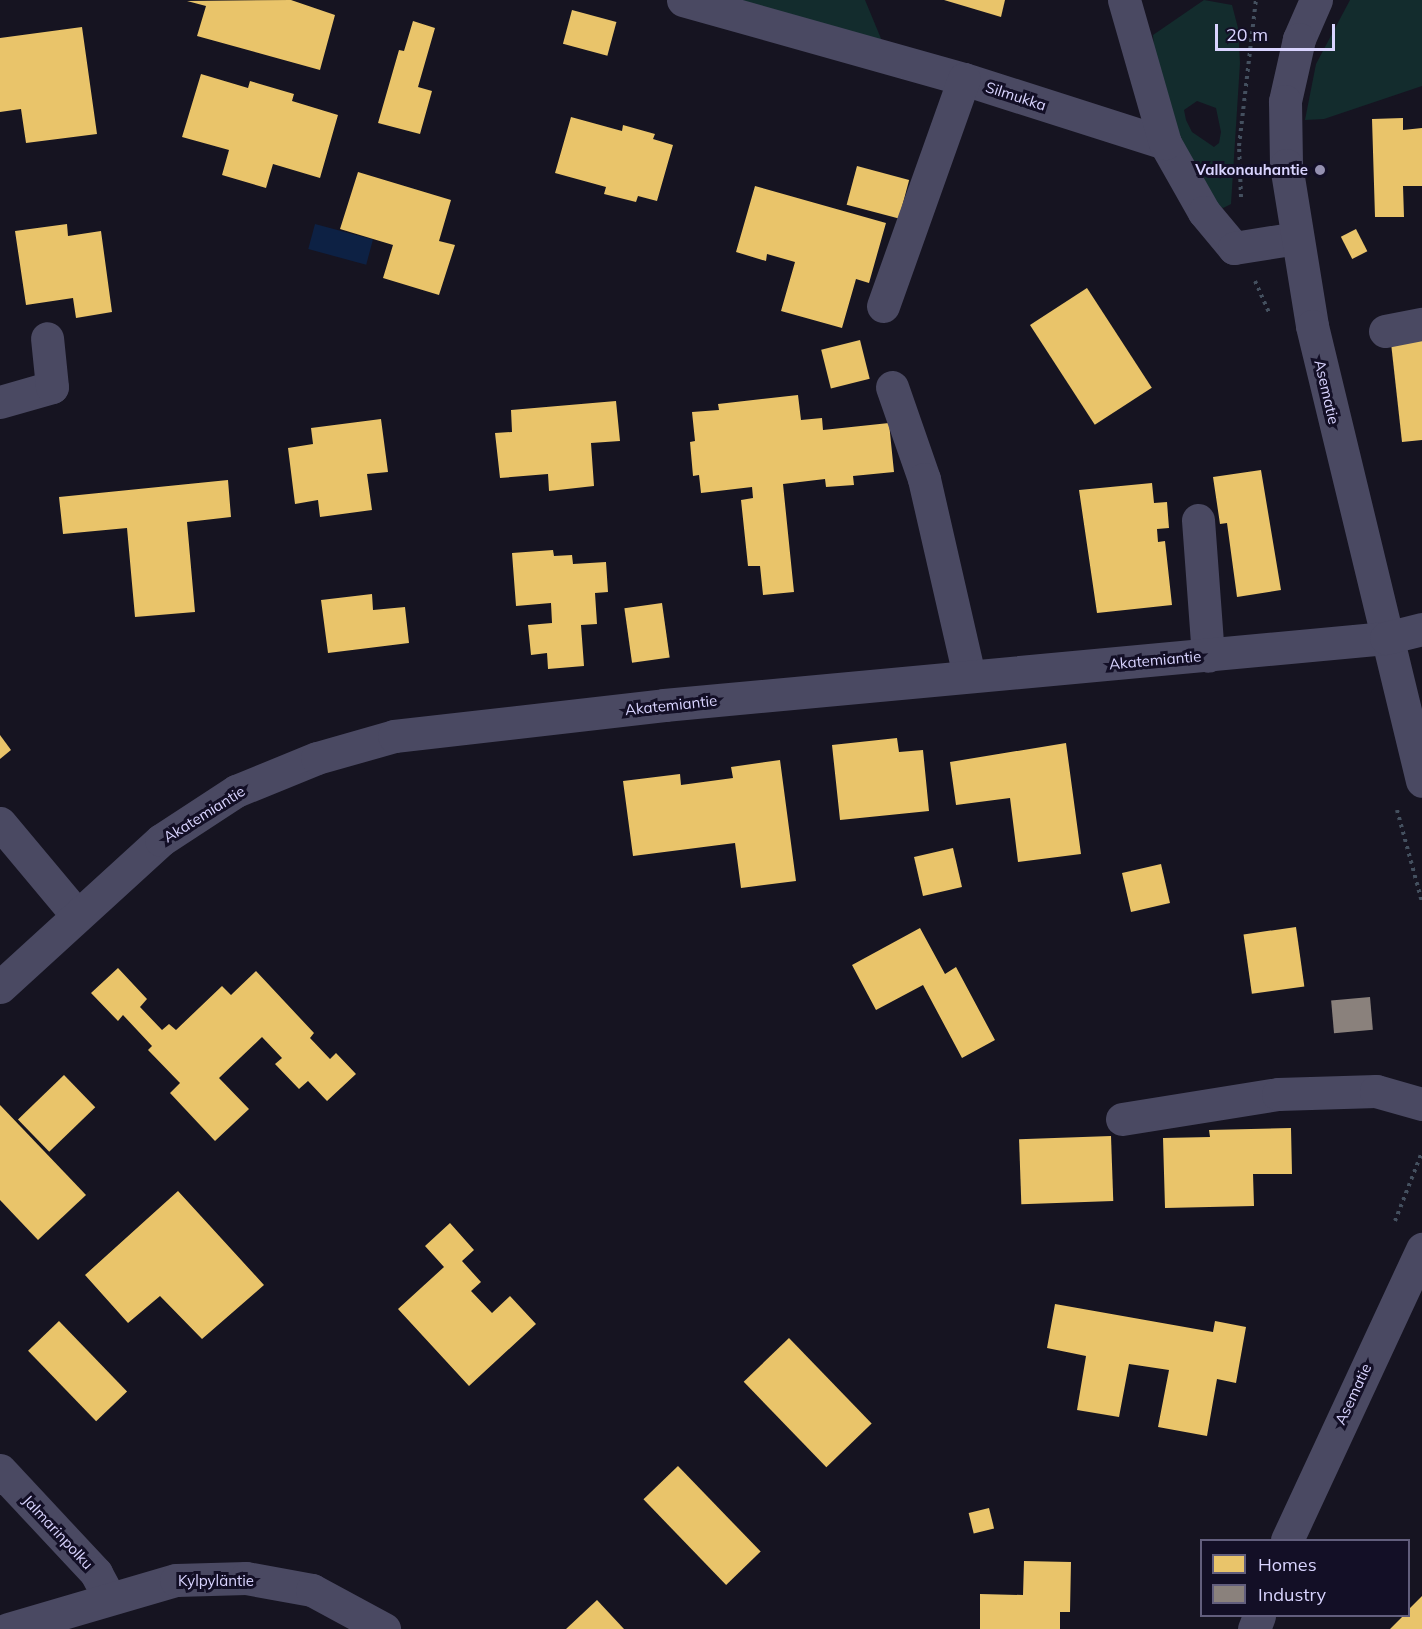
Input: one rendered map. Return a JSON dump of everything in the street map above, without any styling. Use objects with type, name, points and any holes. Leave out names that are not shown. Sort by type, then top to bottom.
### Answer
[{"type":"street","name":"Silmukka","points":[[684,0],[964,79],[1165,143]]},
{"type":"street","points":[[1124,0],[1165,143],[1204,212],[1234,248],[1297,238]]},
{"type":"street","name":"Asematie","points":[[1316,0],[1299,39],[1285,101],[1286,165],[1312,326],[1422,781]]},
{"type":"street","points":[[883,306],[964,79]]},
{"type":"street","points":[[1385,331],[1422,324]]},
{"type":"street","points":[[0,402],[52,387],[47,338]]},
{"type":"street","points":[[892,387],[924,479],[969,676]]},
{"type":"street","points":[[1198,520],[1208,656]]},
{"type":"street","name":"Akatemiantie","points":[[0,987],[76,914],[161,840],[236,791],[317,758],[394,736],[969,676],[1386,638],[1422,629]]},
{"type":"street","points":[[0,823],[76,914]]},
{"type":"street","points":[[1122,1119],[1278,1094],[1376,1091],[1422,1104]]},
{"type":"street","name":"Asematie","points":[[1287,1539],[1422,1249]]},
{"type":"street","name":"Jalmarinpolku","points":[[0,1470],[96,1573],[109,1597]]},
{"type":"street","name":"Kylpyläntie","points":[[8,1629],[109,1597],[176,1580],[246,1578],[312,1590],[384,1629]]},
{"type":"path","points":[[1239,146],[1256,0]]},
{"type":"green space","points":[[734,0],[865,0],[882,41]]},
{"type":"green space","points":[[1204,0],[1232,5],[1238,28],[1240,63],[1231,204],[1223,208],[1216,204],[1186,154],[1155,62],[1153,35]],"holes":[[[1197,101],[1216,108],[1221,132],[1219,143],[1214,147],[1192,132],[1184,110]]]},
{"type":"green space","points":[[1350,0],[1422,0],[1422,86],[1324,119],[1305,120],[1316,64]]},
{"type":"water","points":[[315,224],[373,240],[366,265],[308,249]]},
{"type":"building: Homes","points":[[291,0],[335,15],[320,70],[197,36],[206,6],[187,1]]},
{"type":"building: Homes","points":[[944,0],[1005,0],[1001,17]]},
{"type":"building: Homes","points":[[572,10],[616,22],[607,56],[563,44]]},
{"type":"building: Homes","points":[[413,21],[435,28],[418,87],[432,91],[420,134],[378,123],[399,50],[404,51]]},
{"type":"building: Homes","points":[[82,27],[97,134],[26,143],[21,109],[0,112],[0,38]]},
{"type":"building: Homes","points":[[201,74],[248,88],[250,81],[294,94],[292,101],[338,115],[320,178],[273,164],[266,188],[222,175],[229,150],[182,137]]},
{"type":"building: Homes","points":[[571,117],[622,131],[623,125],[655,134],[653,139],[673,145],[657,201],[638,196],[636,202],[604,194],[606,187],[555,173]]},
{"type":"building: Homes","points":[[1403,118],[1403,130],[1422,128],[1422,186],[1403,186],[1404,217],[1375,217],[1372,119]]},
{"type":"building: Homes","points":[[857,166],[909,180],[899,219],[847,205]]},
{"type":"building: Homes","points":[[358,172],[451,200],[439,241],[455,245],[439,295],[383,278],[393,245],[340,229]]},
{"type":"building: Homes","points":[[755,186],[886,223],[869,283],[856,279],[842,328],[781,311],[795,262],[767,254],[766,261],[736,252]]},
{"type":"building: Homes","points":[[67,224],[68,236],[101,231],[112,312],[76,318],[73,298],[26,305],[15,231]]},
{"type":"building: Homes","points":[[1356,229],[1367,251],[1352,259],[1341,237]]},
{"type":"building: Homes","points":[[1087,288],[1152,388],[1095,425],[1030,325]]},
{"type":"building: Homes","points":[[1422,339],[1422,440],[1402,442],[1391,343]]},
{"type":"building: Homes","points":[[860,340],[870,379],[831,388],[821,350]]},
{"type":"building: Homes","points":[[798,395],[801,420],[822,418],[823,430],[889,423],[894,472],[853,476],[854,485],[826,487],[825,479],[783,484],[794,592],[763,595],[760,566],[748,566],[741,500],[753,498],[752,487],[701,493],[699,475],[693,476],[690,442],[695,441],[692,412],[719,410],[718,404]]},
{"type":"building: Homes","points":[[616,401],[620,441],[591,443],[594,486],[549,491],[548,474],[500,478],[495,433],[512,432],[511,410]]},
{"type":"building: Homes","points":[[381,419],[388,472],[367,474],[372,510],[320,517],[318,500],[295,504],[288,448],[313,444],[311,428]]},
{"type":"building: Homes","points":[[1261,470],[1281,590],[1237,597],[1227,523],[1220,524],[1213,477]]},
{"type":"building: Homes","points":[[228,480],[231,517],[187,522],[195,612],[135,617],[127,528],[63,534],[59,497]]},
{"type":"building: Homes","points":[[1152,483],[1154,503],[1167,502],[1169,528],[1157,529],[1158,542],[1165,541],[1172,605],[1097,613],[1079,490]]},
{"type":"building: Homes","points":[[553,550],[554,556],[572,555],[573,564],[606,562],[608,592],[595,593],[597,624],[581,625],[584,666],[548,669],[547,653],[531,655],[528,625],[552,623],[551,603],[516,606],[512,553]]},
{"type":"building: Homes","points":[[372,594],[373,610],[405,607],[409,643],[328,653],[321,600]]},
{"type":"building: Homes","points":[[662,603],[670,657],[632,663],[624,608]]},
{"type":"building: Homes","points":[[0,735],[11,750],[0,759]]},
{"type":"building: Homes","points":[[897,738],[899,752],[923,750],[929,811],[840,820],[832,745]]},
{"type":"building: Homes","points":[[1066,743],[1081,854],[1018,862],[1010,798],[956,805],[950,762]]},
{"type":"building: Homes","points":[[780,760],[796,881],[741,888],[735,843],[633,856],[623,781],[680,774],[681,785],[733,778],[731,767]]},
{"type":"building: Homes","points":[[953,848],[962,887],[923,896],[914,857]]},
{"type":"building: Homes","points":[[1161,864],[1170,903],[1131,912],[1122,873]]},
{"type":"building: Homes","points":[[1296,927],[1304,986],[1252,994],[1244,934]]},
{"type":"building: Homes","points":[[920,928],[945,974],[956,967],[995,1040],[962,1058],[923,985],[876,1010],[852,965]]},
{"type":"building: Homes","points":[[118,968],[147,999],[140,1007],[162,1030],[169,1024],[176,1030],[222,986],[231,995],[256,971],[314,1033],[310,1038],[330,1059],[336,1053],[356,1074],[327,1101],[308,1081],[299,1089],[275,1064],[282,1058],[262,1037],[219,1078],[249,1109],[215,1141],[170,1093],[180,1083],[148,1050],[152,1046],[123,1015],[118,1021],[91,993]]},
{"type":"building: Homes","points":[[64,1075],[95,1107],[49,1152],[18,1119]]},
{"type":"building: Homes","points":[[0,1105],[86,1195],[38,1240],[0,1200]]},
{"type":"building: Homes","points":[[1291,1128],[1292,1174],[1253,1174],[1254,1206],[1165,1208],[1163,1138],[1210,1137],[1209,1130]]},
{"type":"building: Homes","points":[[1111,1136],[1113,1201],[1021,1204],[1019,1139]]},
{"type":"building: Homes","points":[[178,1191],[264,1285],[202,1339],[160,1296],[128,1323],[85,1275]]},
{"type":"building: Homes","points":[[450,1223],[474,1250],[462,1261],[481,1282],[471,1291],[492,1313],[510,1296],[536,1324],[469,1386],[398,1309],[444,1267],[425,1246]]},
{"type":"building: Homes","points":[[1055,1304],[1213,1332],[1215,1321],[1246,1327],[1236,1383],[1217,1379],[1207,1436],[1158,1427],[1169,1370],[1129,1364],[1119,1417],[1077,1410],[1086,1356],[1047,1348]]},
{"type":"building: Homes","points":[[59,1321],[127,1391],[96,1421],[28,1351]]},
{"type":"building: Homes","points":[[789,1338],[872,1424],[826,1467],[744,1382]]},
{"type":"building: Homes","points":[[678,1466],[761,1552],[726,1585],[643,1499]]},
{"type":"building: Homes","points":[[989,1508],[994,1528],[974,1533],[969,1513]]},
{"type":"building: Homes","points":[[1024,1561],[1071,1562],[1070,1612],[1060,1612],[1060,1629],[980,1629],[980,1594],[1023,1595]]},
{"type":"building: Homes","points":[[1422,1596],[1422,1629],[1390,1629],[1402,1617],[1410,1617],[1410,1608]]},
{"type":"building: Homes","points":[[597,1600],[624,1629],[566,1629]]},
{"type":"building: Industry","points":[[1370,997],[1373,1030],[1334,1033],[1331,1000]]},
{"type":"place","name":"Valkonauhantie","points":[[1320,170]]}]
